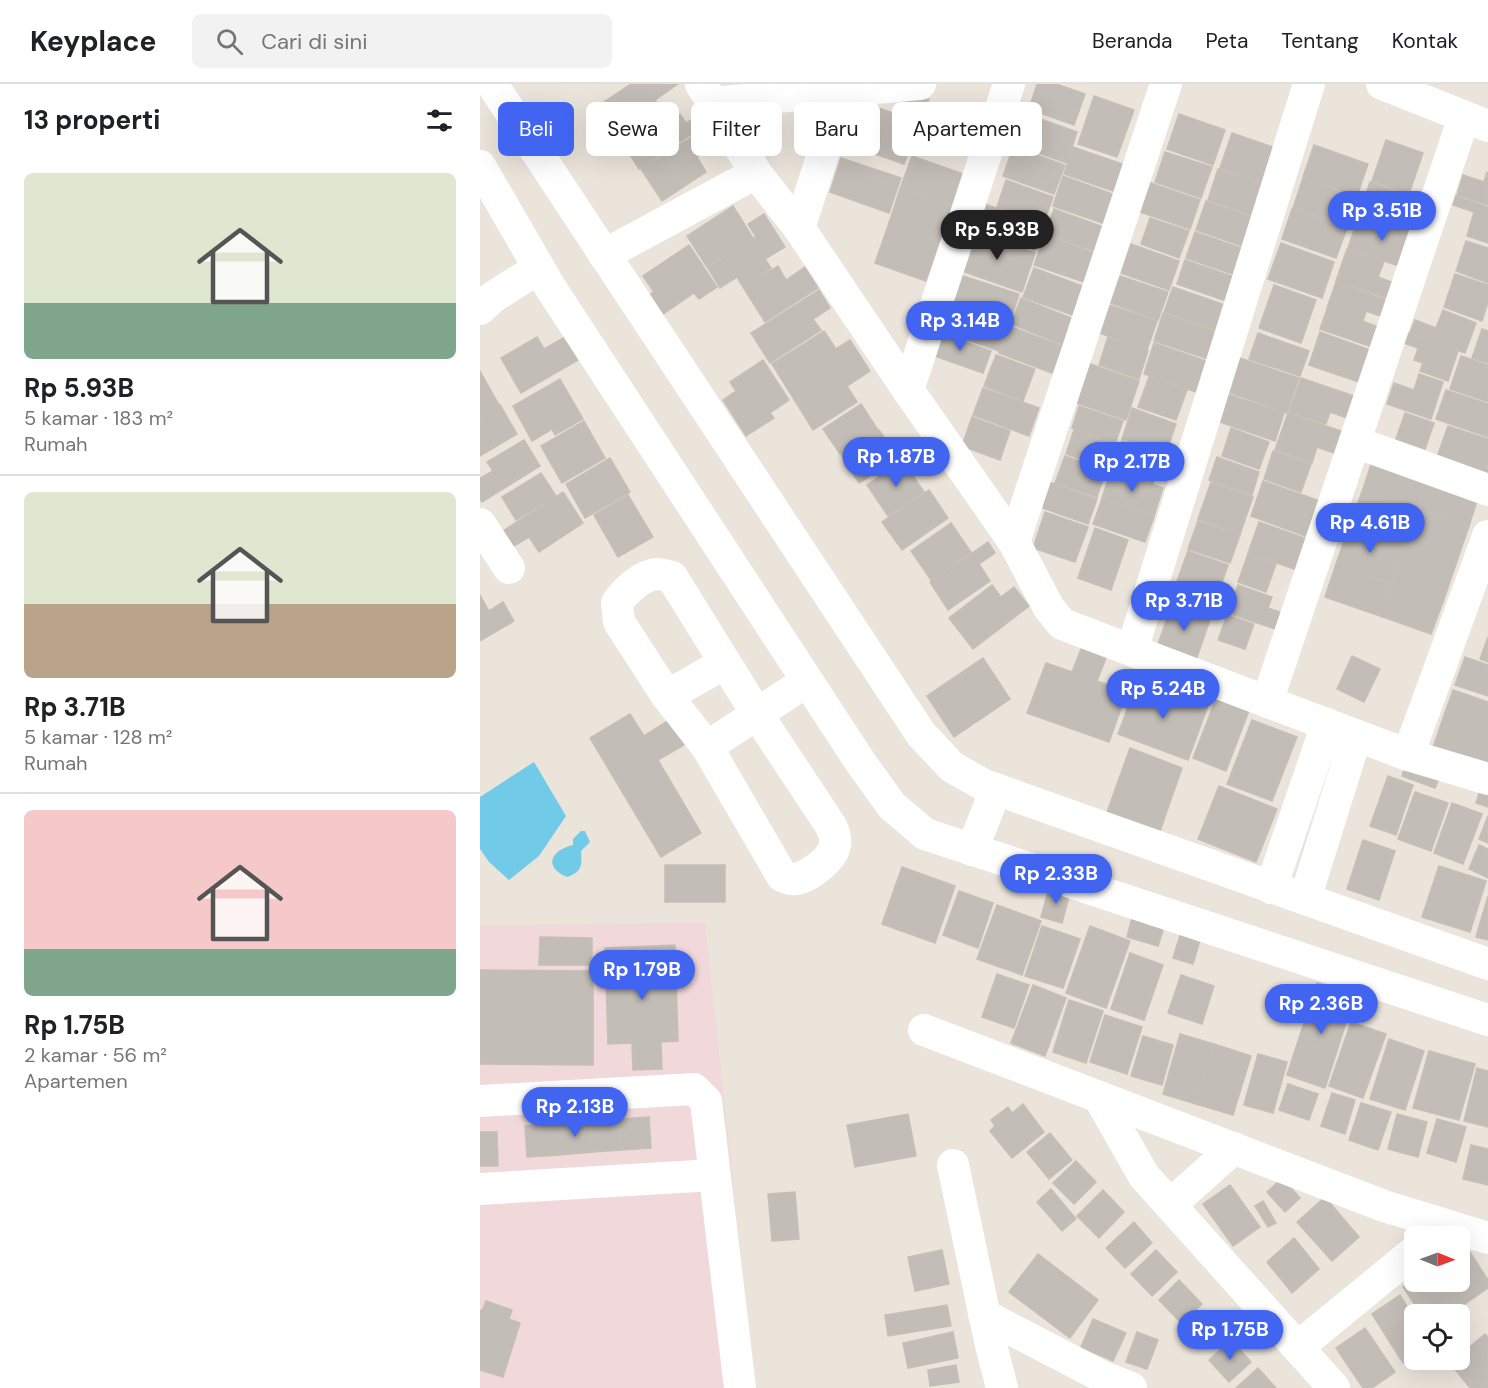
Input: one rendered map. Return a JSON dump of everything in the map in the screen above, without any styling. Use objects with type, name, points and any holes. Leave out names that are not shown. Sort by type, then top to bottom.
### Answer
[{"type":"street","points":[[492,84],[921,734],[952,767],[984,785],[1488,964]]},
{"type":"street","points":[[706,94],[844,90],[920,84]]},
{"type":"street","points":[[908,390],[1009,84]]},
{"type":"street","points":[[1014,542],[1166,84]]},
{"type":"street","points":[[1132,650],[1309,84]]},
{"type":"street","points":[[1267,702],[1355,442],[1476,122],[1382,84]]},
{"type":"street","points":[[799,228],[844,90]]},
{"type":"street","points":[[706,94],[756,173],[799,228],[1014,542],[1048,608],[1062,624],[1408,755],[1488,778]]},
{"type":"street","points":[[480,166],[539,267],[807,681],[892,806],[925,834],[1488,1020]]},
{"type":"street","points":[[604,255],[756,173]]},
{"type":"street","points":[[480,309],[493,297],[539,267]]},
{"type":"street","points":[[1355,442],[1488,490]]},
{"type":"street","points":[[483,534],[509,568]]},
{"type":"street","points":[[1408,755],[1488,536]]},
{"type":"street","points":[[657,574],[672,577],[757,714],[831,826],[835,835],[835,847],[826,863],[792,880],[782,876],[707,747],[667,696],[619,622],[616,603],[624,592],[657,574]]},
{"type":"street","points":[[667,696],[725,663]]},
{"type":"street","points":[[707,747],[807,681]]},
{"type":"street","points":[[1271,888],[1327,724]]},
{"type":"street","points":[[1305,899],[1356,736]]},
{"type":"street","points":[[972,850],[996,789]]},
{"type":"street","points":[[924,1030],[1384,1206],[1430,1226]]},
{"type":"street","points":[[480,1101],[694,1089],[706,1101],[732,1386]]},
{"type":"street","points":[[1099,1097],[1144,1176],[1334,1388]]},
{"type":"street","points":[[1170,1205],[1234,1148]]},
{"type":"street","points":[[953,1165],[984,1315],[1002,1388]]},
{"type":"street","points":[[480,1189],[714,1175]]},
{"type":"street","points":[[1470,1235],[1488,1238]]},
{"type":"street","points":[[1298,1347],[1404,1260]]},
{"type":"street","points":[[984,1315],[1103,1377],[1131,1388]]},
{"type":"shaded area","points":[[705,922],[755,1388],[480,1388],[480,926]]},
{"type":"water","points":[[534,762],[566,816],[539,856],[509,880],[489,862],[480,849],[480,797]]},
{"type":"water","points":[[581,831],[585,831],[590,842],[581,851],[581,864],[578,871],[567,877],[555,868],[553,859],[559,851],[573,845],[573,839]]},
{"type":"building","points":[[631,84],[678,84],[655,100],[656,102],[604,102]]},
{"type":"building","points":[[1037,84],[1056,84],[1085,94],[1074,125],[1042,114],[1042,102],[1031,102]]},
{"type":"building","points":[[1094,96],[1134,110],[1117,157],[1078,144]]},
{"type":"building","points":[[929,99],[928,102],[899,102],[900,100]]},
{"type":"building","points":[[880,108],[892,113],[892,156],[907,156],[904,164],[880,156]]},
{"type":"building","points":[[680,114],[686,123],[691,120],[691,135],[679,143]]},
{"type":"building","points":[[1179,114],[1225,130],[1213,165],[1167,149]]},
{"type":"building","points":[[1042,120],[1077,132],[1067,163],[1042,154]]},
{"type":"building","points":[[1232,133],[1284,151],[1272,187],[1220,168]]},
{"type":"building","points":[[691,137],[691,156],[698,156],[706,172],[662,201],[641,169],[662,156],[679,156],[679,145]]},
{"type":"building","points":[[1386,140],[1423,153],[1409,194],[1372,181]]},
{"type":"building","points":[[1314,145],[1368,164],[1357,196],[1303,177]]},
{"type":"building","points":[[1073,147],[1125,165],[1116,192],[1064,174]]},
{"type":"building","points":[[1165,152],[1212,167],[1201,198],[1155,182]]},
{"type":"building","points":[[631,156],[659,156],[639,169]]},
{"type":"building","points":[[912,156],[963,174],[952,207],[900,189]]},
{"type":"building","points":[[1010,156],[1039,156],[1065,165],[1054,194],[1003,176]]},
{"type":"building","points":[[841,158],[901,178],[889,213],[830,192]]},
{"type":"building","points":[[1218,169],[1270,187],[1260,218],[1208,200]]},
{"type":"building","points":[[1487,172],[1488,205],[1457,195],[1463,175],[1484,182]]},
{"type":"building","points":[[1063,176],[1115,195],[1105,224],[1053,206]]},
{"type":"building","points":[[1303,178],[1357,198],[1347,227],[1293,208]]},
{"type":"building","points":[[1006,180],[1053,197],[1044,223],[997,207]]},
{"type":"building","points":[[1370,182],[1410,196],[1404,214],[1423,221],[1418,235],[1359,214]]},
{"type":"building","points":[[1151,183],[1200,200],[1190,229],[1140,212]]},
{"type":"building","points":[[900,189],[952,207],[940,241],[889,223]]},
{"type":"building","points":[[1456,196],[1488,207],[1488,243],[1467,236],[1474,212],[1453,205]]},
{"type":"building","points":[[1206,201],[1258,219],[1248,248],[1196,230]]},
{"type":"building","points":[[982,203],[1044,225],[1035,250],[974,228]]},
{"type":"building","points":[[733,206],[753,238],[707,267],[687,236]]},
{"type":"building","points":[[1054,209],[1106,228],[1097,252],[1045,234]]},
{"type":"building","points":[[1292,209],[1347,228],[1336,258],[1282,239]]},
{"type":"building","points":[[764,214],[785,247],[765,259],[771,268],[743,287],[737,277],[720,288],[708,268],[756,237],[748,224]]},
{"type":"building","points":[[1359,216],[1415,236],[1404,268],[1348,248]]},
{"type":"building","points":[[1150,218],[1189,231],[1179,258],[1141,244]]},
{"type":"building","points":[[889,223],[940,241],[926,281],[875,263]]},
{"type":"building","points":[[972,230],[1035,253],[1022,292],[959,270]]},
{"type":"building","points":[[1195,232],[1247,250],[1238,276],[1186,258]]},
{"type":"building","points":[[1045,235],[1097,254],[1087,283],[1034,265]]},
{"type":"building","points":[[1466,241],[1488,248],[1488,283],[1456,271]]},
{"type":"building","points":[[1281,243],[1334,262],[1322,298],[1268,279]]},
{"type":"building","points":[[1131,244],[1179,261],[1169,290],[1121,273]]},
{"type":"building","points":[[689,245],[717,287],[699,299],[694,293],[656,319],[643,299],[654,292],[643,276]]},
{"type":"building","points":[[1347,249],[1384,262],[1378,277],[1394,283],[1389,299],[1336,281]]},
{"type":"building","points":[[1185,260],[1237,278],[1229,302],[1177,284]]},
{"type":"building","points":[[778,266],[786,280],[805,267],[818,288],[765,322],[743,287]]},
{"type":"building","points":[[1034,268],[1085,287],[1075,316],[1023,297]]},
{"type":"building","points":[[957,274],[1019,294],[1010,322],[948,301]]},
{"type":"building","points":[[1455,274],[1488,285],[1488,302],[1482,321],[1444,307]]},
{"type":"building","points":[[1120,276],[1168,292],[1158,320],[1110,303]]},
{"type":"building","points":[[1336,282],[1389,301],[1383,317],[1366,311],[1363,321],[1327,308]]},
{"type":"building","points":[[1274,285],[1316,300],[1301,343],[1259,328]]},
{"type":"building","points":[[1173,287],[1225,305],[1216,330],[1164,312]]},
{"type":"building","points":[[819,290],[830,308],[813,319],[821,330],[770,363],[751,333]]},
{"type":"building","points":[[1021,298],[1076,320],[1066,346],[1011,324]]},
{"type":"building","points":[[1103,303],[1157,321],[1147,350],[1094,331]]},
{"type":"building","points":[[953,306],[1008,325],[999,351],[945,332]]},
{"type":"building","points":[[1327,309],[1379,327],[1372,347],[1320,329]]},
{"type":"building","points":[[1443,310],[1476,323],[1465,353],[1410,333],[1415,320],[1436,328]]},
{"type":"building","points":[[1163,313],[1223,334],[1214,361],[1154,341]]},
{"type":"building","points":[[1009,326],[1062,346],[1052,373],[999,353]]},
{"type":"building","points":[[1482,329],[1488,331],[1488,363],[1472,358]]},
{"type":"building","points":[[824,331],[836,349],[850,340],[870,371],[847,386],[857,402],[813,430],[772,364]]},
{"type":"building","points":[[936,332],[991,351],[983,373],[929,354]]},
{"type":"building","points":[[1320,332],[1370,350],[1359,382],[1309,365]]},
{"type":"building","points":[[1258,333],[1309,351],[1300,376],[1249,359]]},
{"type":"building","points":[[1408,333],[1458,351],[1448,381],[1420,371],[1423,363],[1414,360],[1418,348],[1404,343]]},
{"type":"building","points":[[537,337],[544,349],[565,337],[578,360],[521,393],[501,358]]},
{"type":"building","points":[[1108,337],[1148,351],[1139,379],[1099,365]]},
{"type":"building","points":[[1154,343],[1206,361],[1196,392],[1144,374]]},
{"type":"building","points":[[996,355],[1035,369],[1023,401],[984,386]]},
{"type":"building","points":[[1461,356],[1488,365],[1488,402],[1450,389]]},
{"type":"building","points":[[1237,357],[1299,378],[1287,413],[1225,391]]},
{"type":"building","points":[[763,360],[789,400],[770,413],[774,418],[746,436],[723,400],[736,391],[730,382]]},
{"type":"building","points":[[1079,360],[1139,381],[1126,420],[1065,399]]},
{"type":"building","points":[[480,371],[499,405],[480,416]]},
{"type":"building","points":[[1419,374],[1443,382],[1431,419],[1387,404],[1394,383],[1414,390]]},
{"type":"building","points":[[1149,377],[1187,390],[1176,420],[1138,407]]},
{"type":"building","points":[[1301,378],[1360,398],[1353,420],[1330,412],[1326,424],[1289,412]]},
{"type":"building","points":[[560,379],[583,419],[555,435],[552,429],[532,441],[513,406]]},
{"type":"building","points":[[983,388],[1039,408],[1029,436],[973,415]]},
{"type":"building","points":[[1446,390],[1488,404],[1488,437],[1436,419]]},
{"type":"building","points":[[1224,393],[1284,413],[1275,441],[1214,420]]},
{"type":"building","points":[[861,404],[878,430],[840,454],[823,429]]},
{"type":"building","points":[[500,405],[517,434],[480,456],[480,417]]},
{"type":"building","points":[[1079,406],[1123,421],[1115,444],[1072,428]]},
{"type":"building","points":[[1132,408],[1176,424],[1166,453],[1122,439]]},
{"type":"building","points":[[1288,413],[1344,432],[1337,454],[1317,447],[1312,463],[1275,450]]},
{"type":"building","points":[[1405,413],[1434,423],[1425,449],[1396,439]]},
{"type":"building","points":[[972,417],[1010,431],[1000,460],[962,446]]},
{"type":"building","points":[[584,421],[605,458],[562,483],[541,446]]},
{"type":"building","points":[[1448,426],[1488,439],[1488,474],[1437,457]]},
{"type":"building","points":[[1231,428],[1269,442],[1259,469],[1222,456]]},
{"type":"building","points":[[879,430],[898,458],[859,483],[841,454]]},
{"type":"building","points":[[1074,430],[1115,445],[1107,468],[1066,454]]},
{"type":"building","points":[[524,440],[540,466],[482,502],[480,478],[493,471],[487,462]]},
{"type":"building","points":[[1122,441],[1162,455],[1153,483],[1112,468]]},
{"type":"building","points":[[1273,451],[1311,464],[1301,492],[1264,479]]},
{"type":"building","points":[[1065,456],[1106,470],[1097,497],[1055,483]]},
{"type":"building","points":[[1217,457],[1259,472],[1252,495],[1209,480]]},
{"type":"building","points":[[610,458],[630,492],[585,518],[566,484]]},
{"type":"building","points":[[1373,458],[1427,477],[1417,508],[1363,489]]},
{"type":"building","points":[[903,461],[924,492],[888,516],[867,485]]},
{"type":"building","points":[[1111,470],[1163,488],[1154,516],[1102,498]]},
{"type":"building","points":[[541,473],[556,496],[516,520],[502,497]]},
{"type":"building","points":[[1427,477],[1479,495],[1469,526],[1417,508]]},
{"type":"building","points":[[1043,480],[1097,499],[1088,524],[1034,505]]},
{"type":"building","points":[[1263,481],[1320,501],[1308,537],[1251,516]]},
{"type":"building","points":[[1211,482],[1253,497],[1240,534],[1198,519]]},
{"type":"building","points":[[1363,489],[1417,508],[1405,543],[1350,524]]},
{"type":"building","points":[[929,490],[948,518],[902,550],[882,522]]},
{"type":"building","points":[[563,492],[583,523],[539,552],[529,537],[512,547],[503,531]]},
{"type":"building","points":[[628,495],[653,537],[618,557],[594,515]]},
{"type":"building","points":[[1102,499],[1154,517],[1145,542],[1093,524]]},
{"type":"building","points":[[1417,508],[1469,526],[1457,561],[1405,543]]},
{"type":"building","points":[[1045,512],[1088,527],[1075,562],[1033,548]]},
{"type":"building","points":[[1198,521],[1240,535],[1230,563],[1188,549]]},
{"type":"building","points":[[1259,522],[1310,540],[1300,571],[1248,553]]},
{"type":"building","points":[[951,523],[971,552],[931,580],[911,551]]},
{"type":"building","points":[[1350,524],[1405,543],[1391,583],[1336,564]]},
{"type":"building","points":[[1095,528],[1128,540],[1111,590],[1078,578]]},
{"type":"building","points":[[988,542],[995,553],[979,564],[990,581],[948,610],[930,582]]},
{"type":"building","points":[[1405,543],[1457,561],[1443,602],[1391,583]]},
{"type":"building","points":[[1188,551],[1228,565],[1211,615],[1170,600]]},
{"type":"building","points":[[1248,554],[1276,564],[1266,592],[1238,582]]},
{"type":"building","points":[[1336,564],[1391,583],[1380,616],[1325,597]]},
{"type":"building","points":[[1391,583],[1443,602],[1431,634],[1380,616]]},
{"type":"building","points":[[992,585],[1001,597],[1014,587],[1029,606],[973,649],[949,618]]},
{"type":"building","points":[[1238,585],[1272,597],[1268,608],[1283,613],[1278,630],[1228,613]]},
{"type":"building","points":[[480,595],[489,611],[503,602],[514,621],[480,641]]},
{"type":"building","points":[[1172,604],[1211,617],[1196,660],[1157,647]]},
{"type":"building","points":[[1227,615],[1254,624],[1245,649],[1218,640]]},
{"type":"building","points":[[1488,637],[1488,662],[1480,659]]},
{"type":"building","points":[[1081,649],[1106,658],[1097,681],[1127,692],[1109,742],[1027,713],[1046,663],[1072,672]]},
{"type":"building","points":[[1352,656],[1380,669],[1364,702],[1337,689]]},
{"type":"building","points":[[1465,657],[1488,665],[1488,696],[1455,685]]},
{"type":"building","points":[[983,658],[1010,699],[954,737],[927,696]]},
{"type":"building","points":[[1138,680],[1208,706],[1188,760],[1118,734]]},
{"type":"building","points":[[1453,690],[1488,702],[1488,764],[1433,747]]},
{"type":"building","points":[[1217,696],[1250,708],[1226,771],[1193,758]]},
{"type":"building","points":[[630,714],[644,736],[669,720],[684,745],[658,760],[701,833],[661,857],[590,738]]},
{"type":"building","points":[[1252,720],[1297,737],[1272,801],[1227,784]]},
{"type":"building","points":[[1130,748],[1182,768],[1159,834],[1106,815]]},
{"type":"building","points":[[1407,761],[1441,773],[1435,788],[1402,776]]},
{"type":"building","points":[[1388,776],[1413,785],[1396,835],[1370,826]]},
{"type":"building","points":[[1483,782],[1488,784],[1488,807],[1476,803]]},
{"type":"building","points":[[1219,786],[1277,809],[1256,862],[1198,839]]},
{"type":"building","points":[[1415,792],[1448,803],[1431,851],[1398,839]]},
{"type":"building","points":[[1452,803],[1482,814],[1463,864],[1434,853]]},
{"type":"building","points":[[1488,816],[1488,843],[1479,839]]},
{"type":"building","points":[[1363,840],[1395,851],[1379,900],[1347,889]]},
{"type":"building","points":[[1479,845],[1488,849],[1488,878],[1469,869]]},
{"type":"building","points":[[665,865],[725,865],[725,902],[665,902]]},
{"type":"building","points":[[1439,866],[1486,881],[1470,932],[1422,917]]},
{"type":"building","points":[[902,867],[955,886],[935,943],[882,924]]},
{"type":"building","points":[[1049,888],[1070,893],[1062,923],[1041,917]]},
{"type":"building","points":[[959,891],[993,903],[978,948],[943,935]]},
{"type":"building","points":[[1488,896],[1488,940],[1476,937]]},
{"type":"building","points":[[997,905],[1041,921],[1022,975],[977,959]]},
{"type":"building","points":[[1132,918],[1164,927],[1158,946],[1127,937]]},
{"type":"building","points":[[1042,926],[1080,939],[1063,988],[1025,976]]},
{"type":"building","points":[[1090,926],[1130,941],[1106,1008],[1066,993]]},
{"type":"building","points":[[1181,932],[1201,937],[1193,964],[1173,958]]},
{"type":"building","points":[[540,937],[592,938],[592,965],[539,965]]},
{"type":"building","points":[[675,945],[678,1041],[661,1042],[662,1069],[633,1070],[632,1043],[608,1044],[605,948]]},
{"type":"building","points":[[1130,953],[1163,965],[1144,1020],[1111,1009]]},
{"type":"building","points":[[480,970],[593,971],[593,1065],[480,1064]]},
{"type":"building","points":[[997,974],[1029,985],[1014,1028],[982,1017]]},
{"type":"building","points":[[1181,975],[1214,986],[1202,1024],[1168,1013]]},
{"type":"building","points":[[1317,983],[1355,995],[1325,1088],[1287,1075]]},
{"type":"building","points":[[1033,985],[1066,998],[1045,1056],[1011,1043]]},
{"type":"building","points":[[1069,1000],[1103,1011],[1086,1063],[1053,1052]]},
{"type":"building","points":[[1105,1015],[1142,1027],[1127,1074],[1090,1062]]},
{"type":"building","points":[[1351,1022],[1386,1034],[1363,1098],[1329,1086]]},
{"type":"building","points":[[1180,1034],[1214,1044],[1196,1104],[1163,1094]]},
{"type":"building","points":[[1143,1036],[1173,1045],[1162,1085],[1131,1076]]},
{"type":"building","points":[[1389,1039],[1424,1051],[1405,1110],[1370,1099]]},
{"type":"building","points":[[1214,1044],[1251,1056],[1233,1115],[1196,1104]]},
{"type":"building","points":[[1429,1051],[1475,1064],[1459,1120],[1413,1108]]},
{"type":"building","points":[[1258,1054],[1287,1062],[1273,1113],[1244,1105]]},
{"type":"building","points":[[1477,1068],[1488,1071],[1488,1127],[1464,1121]]},
{"type":"building","points":[[1288,1084],[1318,1094],[1309,1120],[1279,1110]]},
{"type":"building","points":[[1332,1093],[1355,1100],[1345,1134],[1321,1126]]},
{"type":"building","points":[[1361,1103],[1391,1112],[1378,1150],[1349,1140]]},
{"type":"building","points":[[1023,1104],[1044,1132],[1012,1158],[990,1131],[995,1126],[991,1120],[1008,1107],[1012,1113]]},
{"type":"building","points":[[908,1114],[916,1156],[855,1167],[847,1125]]},
{"type":"building","points":[[1397,1114],[1427,1122],[1418,1157],[1388,1149]]},
{"type":"building","points":[[649,1117],[651,1148],[621,1150],[619,1119]]},
{"type":"building","points":[[619,1119],[621,1150],[593,1152],[590,1121]]},
{"type":"building","points":[[1437,1119],[1466,1127],[1456,1162],[1427,1153]]},
{"type":"building","points":[[590,1121],[593,1152],[559,1155],[557,1124]]},
{"type":"building","points":[[557,1124],[559,1155],[527,1157],[525,1126]]},
{"type":"building","points":[[480,1132],[497,1132],[498,1166],[480,1166]]},
{"type":"building","points":[[1050,1133],[1072,1160],[1049,1179],[1027,1152]]},
{"type":"building","points":[[1471,1145],[1488,1149],[1488,1185],[1463,1179]]},
{"type":"building","points":[[1076,1161],[1096,1182],[1074,1204],[1053,1183]]},
{"type":"building","points":[[1282,1178],[1300,1198],[1285,1212],[1267,1192]]},
{"type":"building","points":[[1230,1185],[1260,1227],[1233,1246],[1203,1204]]},
{"type":"building","points":[[1051,1189],[1076,1219],[1062,1231],[1037,1202]]},
{"type":"building","points":[[1103,1190],[1124,1212],[1099,1238],[1077,1216]]},
{"type":"building","points":[[795,1192],[799,1239],[772,1241],[768,1194]]},
{"type":"building","points":[[1325,1197],[1359,1237],[1332,1261],[1297,1222]]},
{"type":"building","points":[[1263,1201],[1276,1223],[1268,1227],[1255,1206]]},
{"type":"building","points":[[1134,1222],[1152,1243],[1125,1268],[1106,1248]]},
{"type":"building","points":[[1294,1238],[1319,1269],[1292,1293],[1267,1262]]},
{"type":"building","points":[[942,1250],[949,1284],[915,1291],[908,1257]]},
{"type":"building","points":[[1156,1250],[1177,1272],[1152,1296],[1131,1274]]},
{"type":"building","points":[[1470,1252],[1488,1280],[1488,1288],[1465,1304],[1452,1304],[1444,1292],[1470,1292]]},
{"type":"building","points":[[1038,1254],[1098,1300],[1070,1338],[1009,1292]]},
{"type":"building","points":[[1179,1280],[1202,1304],[1182,1324],[1159,1300]]},
{"type":"building","points":[[1406,1292],[1444,1292],[1452,1304],[1414,1304]]},
{"type":"building","points":[[1400,1295],[1405,1304],[1404,1362],[1403,1363],[1372,1314]]},
{"type":"building","points":[[486,1301],[512,1310],[509,1319],[520,1323],[503,1377],[480,1370],[480,1310],[482,1311]]},
{"type":"building","points":[[947,1305],[951,1326],[888,1336],[885,1315]]},
{"type":"building","points":[[1206,1313],[1223,1332],[1204,1349],[1187,1329]]},
{"type":"building","points":[[1093,1319],[1126,1333],[1113,1361],[1081,1347]]},
{"type":"building","points":[[1365,1328],[1395,1372],[1372,1388],[1363,1388],[1336,1348]]},
{"type":"building","points":[[953,1332],[958,1358],[908,1368],[903,1343]]},
{"type":"building","points":[[1137,1332],[1158,1340],[1147,1369],[1126,1362]]},
{"type":"building","points":[[1485,1334],[1488,1337],[1488,1388],[1470,1388],[1456,1370],[1470,1370],[1470,1347]]},
{"type":"building","points":[[1231,1340],[1251,1362],[1229,1382],[1209,1360]]},
{"type":"building","points":[[956,1365],[959,1382],[930,1386],[928,1370]]},
{"type":"building","points":[[1258,1368],[1276,1388],[1236,1388]]}]
